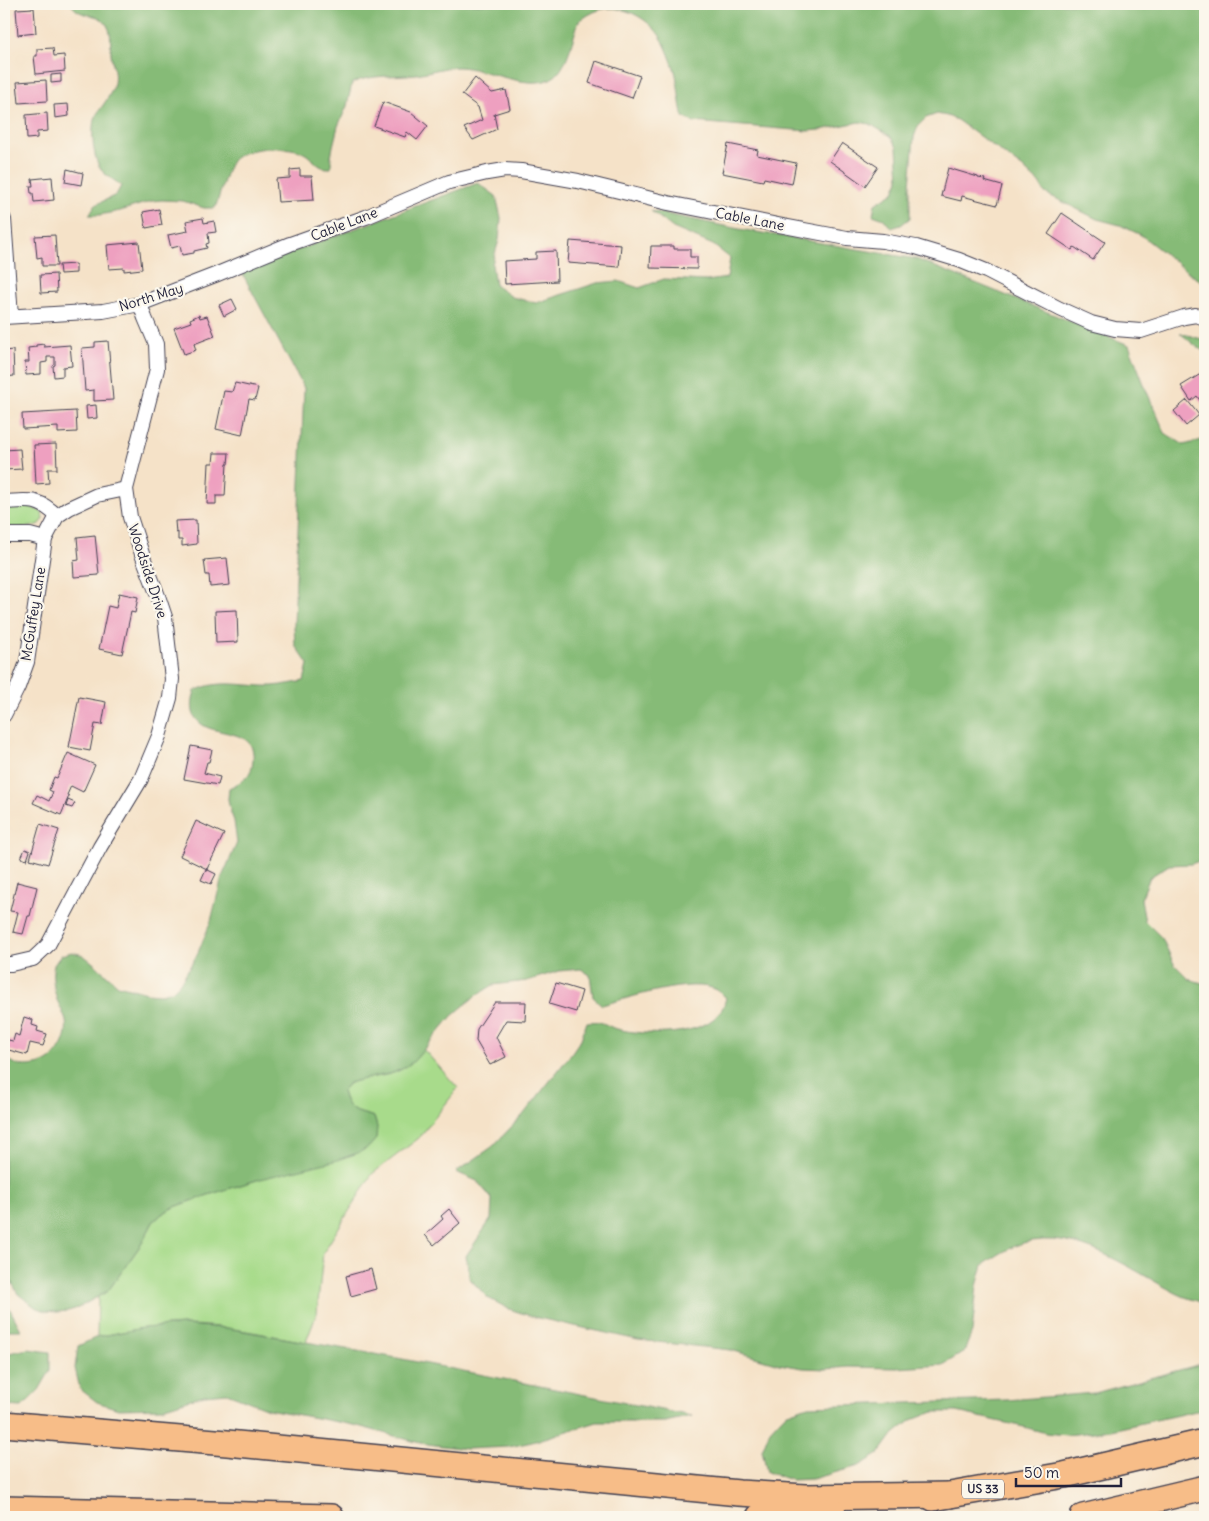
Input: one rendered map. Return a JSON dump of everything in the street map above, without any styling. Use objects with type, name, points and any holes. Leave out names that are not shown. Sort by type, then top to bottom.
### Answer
[{"type":"highway","points":[[4,1424],[227,1443],[739,1493],[805,1497],[949,1495]]},
{"type":"highway","name":"US 33","points":[[759,1517],[881,1507],[1064,1475],[1205,1442]]},
{"type":"highway","points":[[1083,1517],[1205,1488]]},
{"type":"highway","points":[[4,1509],[331,1517]]},
{"type":"street","name":"Cable Lane","points":[[290,244],[366,217],[449,182],[505,170],[521,171],[578,181],[668,203],[778,225],[847,238],[883,241],[916,247],[959,260],[986,271],[1091,323],[1115,330],[1140,331],[1184,317],[1196,315],[1205,318]]},
{"type":"street","points":[[4,219],[7,317]]},
{"type":"street","name":"North May","points":[[7,317],[103,311],[140,304],[290,244]]},
{"type":"street","name":"Woodside Drive","points":[[4,964],[33,959],[48,945],[100,847],[141,778],[152,756],[165,718],[172,679],[166,624],[130,517],[126,488],[157,369],[156,344],[140,304]]},
{"type":"street","points":[[4,502],[35,501],[47,506],[57,516],[69,508],[97,495],[126,488]]},
{"type":"street","name":"McGuffey Lane","points":[[4,715],[18,687],[27,662],[45,539],[57,516]]},
{"type":"street","points":[[4,535],[30,535],[45,539]]},
{"type":"green space","points":[[71,4],[1205,4],[1205,230],[1199,240],[1205,247],[1205,283],[1141,235],[1120,225],[1097,219],[1045,193],[1039,183],[1022,167],[957,120],[937,114],[926,118],[918,126],[914,137],[910,185],[910,218],[901,225],[891,228],[884,219],[873,215],[875,204],[894,192],[899,180],[897,147],[890,136],[870,124],[859,122],[808,131],[693,122],[683,117],[675,71],[667,49],[655,29],[641,18],[625,10],[607,8],[591,13],[579,21],[570,50],[560,71],[545,81],[521,81],[458,67],[416,74],[375,77],[352,83],[347,106],[338,126],[333,146],[331,168],[321,167],[305,153],[295,150],[266,148],[255,150],[246,152],[232,161],[215,208],[204,208],[183,201],[162,200],[152,201],[120,211],[89,215],[95,205],[116,195],[121,186],[105,174],[100,167],[95,155],[93,140],[94,120],[111,92],[114,74],[108,27],[100,18],[80,12]]},
{"type":"green space","points":[[478,183],[496,196],[501,218],[499,240],[492,264],[495,285],[512,297],[536,303],[597,283],[618,281],[639,288],[664,279],[707,281],[727,278],[730,258],[713,245],[673,228],[651,211],[739,229],[916,259],[1129,345],[1165,433],[1184,445],[1205,439],[1205,859],[1191,864],[1169,865],[1150,877],[1141,899],[1145,921],[1162,938],[1174,964],[1189,979],[1205,984],[1205,1304],[1179,1295],[1122,1263],[1084,1246],[1064,1241],[1044,1240],[1023,1243],[997,1255],[983,1265],[977,1286],[972,1332],[964,1352],[943,1365],[826,1369],[779,1364],[731,1350],[638,1340],[534,1317],[509,1309],[488,1298],[470,1279],[466,1256],[491,1219],[492,1199],[477,1181],[456,1172],[492,1147],[523,1115],[568,1058],[581,1039],[587,1022],[599,1022],[615,1028],[643,1033],[689,1030],[703,1025],[714,1018],[722,1009],[726,998],[717,990],[692,986],[660,990],[602,1005],[593,997],[590,975],[581,969],[559,971],[527,981],[493,985],[474,997],[452,1016],[414,1061],[404,1068],[393,1073],[349,1083],[342,1091],[346,1103],[353,1110],[374,1117],[377,1127],[376,1139],[369,1147],[334,1161],[260,1179],[172,1208],[153,1222],[142,1243],[108,1291],[78,1308],[68,1311],[46,1311],[35,1307],[18,1294],[4,1268],[4,1057],[25,1066],[40,1064],[52,1058],[61,1047],[66,1034],[66,1021],[57,1000],[53,973],[54,965],[61,955],[72,952],[83,955],[118,985],[147,993],[161,994],[172,991],[180,983],[197,955],[211,921],[222,877],[237,843],[228,799],[229,788],[246,778],[251,771],[253,760],[252,749],[248,742],[233,734],[205,726],[195,718],[193,703],[195,691],[204,687],[223,684],[273,686],[304,681],[308,664],[295,645],[294,625],[304,388],[241,271]]},
{"type":"green space","points":[[1180,333],[1205,340],[1205,352],[1197,347]]},
{"type":"green space","points":[[24,504],[42,512],[43,519],[39,524],[31,527],[4,528],[4,505]]},
{"type":"green space","points":[[424,1050],[458,1088],[419,1138],[372,1174],[323,1253],[317,1313],[306,1342],[200,1325],[163,1326],[97,1337],[98,1296],[108,1291],[142,1243],[153,1222],[162,1214],[172,1208],[208,1195],[260,1179],[377,1127],[374,1117],[357,1112],[349,1107],[342,1091],[355,1081],[388,1075],[402,1069]]},
{"type":"green space","points":[[4,1298],[21,1330],[4,1330]]},
{"type":"green space","points":[[185,1325],[227,1328],[397,1358],[692,1416],[665,1422],[597,1422],[509,1447],[466,1449],[420,1443],[354,1425],[268,1409],[227,1393],[204,1395],[162,1408],[118,1409],[97,1402],[80,1389],[75,1368],[78,1346],[97,1337],[142,1328]]},
{"type":"green space","points":[[28,1349],[50,1352],[50,1371],[39,1390],[22,1407],[4,1406],[4,1354]]},
{"type":"green space","points":[[1205,1363],[1205,1409],[1111,1430],[1067,1435],[1046,1433],[957,1412],[933,1412],[912,1420],[892,1436],[879,1454],[859,1466],[812,1479],[791,1480],[767,1472],[762,1450],[770,1430],[785,1414],[808,1406],[1007,1400],[1095,1393]]},
{"type":"building","points":[[34,8],[36,33],[18,35],[16,9]]},
{"type":"building","points":[[53,48],[54,56],[64,55],[65,71],[36,74],[34,56],[37,56],[37,49]]},
{"type":"building","points":[[596,61],[640,76],[632,98],[589,83]]},
{"type":"building","points":[[61,74],[61,82],[51,83],[51,75]]},
{"type":"building","points":[[475,78],[492,93],[506,90],[510,109],[494,114],[497,129],[473,140],[464,128],[482,120],[478,107],[462,95]]},
{"type":"building","points":[[46,80],[47,101],[19,103],[17,82]]},
{"type":"building","points":[[383,102],[411,112],[428,126],[417,140],[407,132],[405,137],[374,126]]},
{"type":"building","points":[[68,104],[69,116],[55,118],[54,105]]},
{"type":"building","points":[[47,113],[48,131],[37,132],[37,138],[27,139],[26,115]]},
{"type":"building","points":[[842,143],[878,167],[865,186],[830,161]]},
{"type":"building","points":[[728,144],[758,150],[757,155],[796,163],[792,184],[764,178],[763,181],[722,173]]},
{"type":"building","points":[[948,168],[1002,186],[997,205],[962,196],[961,201],[941,196]]},
{"type":"building","points":[[67,169],[83,173],[81,185],[65,182]]},
{"type":"building","points":[[300,169],[300,176],[312,176],[314,200],[278,202],[276,179],[290,178],[290,170]]},
{"type":"building","points":[[52,177],[54,200],[34,202],[30,186],[33,186],[32,179]]},
{"type":"building","points":[[159,209],[162,225],[146,228],[143,212]]},
{"type":"building","points":[[1062,213],[1105,242],[1093,260],[1074,247],[1072,250],[1048,234]]},
{"type":"building","points":[[203,218],[204,223],[214,221],[216,232],[208,233],[209,243],[206,244],[207,248],[182,255],[180,246],[171,248],[168,235],[188,231],[186,221]]},
{"type":"building","points":[[55,235],[57,266],[42,266],[42,257],[37,258],[35,236]]},
{"type":"building","points":[[570,241],[621,245],[619,267],[568,263]]},
{"type":"building","points":[[139,242],[142,269],[124,271],[124,268],[109,269],[107,245]]},
{"type":"building","points":[[651,246],[674,246],[674,249],[690,249],[690,257],[697,257],[697,269],[650,268]]},
{"type":"building","points":[[556,251],[557,281],[505,284],[504,261],[536,259],[536,252]]},
{"type":"building","points":[[76,264],[76,273],[60,274],[59,265]]},
{"type":"building","points":[[56,274],[57,292],[41,293],[40,275]]},
{"type":"building","points":[[232,299],[237,309],[224,316],[219,305]]},
{"type":"building","points":[[199,315],[200,318],[207,316],[215,336],[194,344],[196,350],[184,354],[174,328],[191,322],[190,319]]},
{"type":"building","points":[[108,341],[113,400],[94,401],[94,390],[85,391],[82,348],[95,347],[95,342]]},
{"type":"building","points":[[44,344],[44,347],[70,345],[72,366],[63,367],[63,376],[54,377],[53,366],[55,365],[55,357],[47,357],[47,362],[41,363],[41,374],[26,375],[25,362],[29,362],[28,348]]},
{"type":"building","points":[[13,350],[14,376],[4,377],[4,351]]},
{"type":"building","points":[[1204,372],[1205,408],[1197,396],[1191,401],[1181,386]]},
{"type":"building","points":[[235,383],[258,388],[255,400],[249,399],[242,435],[216,429],[224,391],[232,392]]},
{"type":"building","points":[[1187,400],[1199,415],[1186,426],[1174,411]]},
{"type":"building","points":[[96,405],[97,418],[87,419],[86,406]]},
{"type":"building","points":[[76,411],[77,432],[58,433],[58,427],[23,429],[22,414]]},
{"type":"building","points":[[56,444],[57,469],[48,469],[49,483],[36,484],[34,445]]},
{"type":"building","points":[[20,449],[22,469],[4,470],[4,450]]},
{"type":"building","points":[[214,453],[229,453],[225,496],[216,496],[216,504],[207,504],[209,463],[213,463]]},
{"type":"building","points":[[196,520],[197,544],[182,546],[182,540],[178,540],[178,532],[176,533],[175,521]]},
{"type":"building","points":[[95,535],[99,575],[74,577],[73,561],[79,560],[77,537]]},
{"type":"building","points":[[227,558],[230,585],[210,587],[209,575],[206,575],[204,560]]},
{"type":"building","points":[[119,593],[138,597],[135,613],[131,612],[122,654],[99,649],[108,606],[116,608]]},
{"type":"building","points":[[237,610],[238,642],[216,643],[215,611]]},
{"type":"building","points":[[79,697],[106,702],[102,725],[95,724],[90,751],[69,747]]},
{"type":"building","points":[[191,746],[212,750],[204,773],[220,777],[218,785],[184,779]]},
{"type":"building","points":[[68,753],[95,765],[83,792],[71,786],[61,815],[33,803],[37,795],[49,801],[53,792],[49,790],[54,777],[57,778]]},
{"type":"building","points":[[68,800],[75,803],[72,808],[66,806]]},
{"type":"building","points":[[196,821],[224,834],[207,869],[180,856]]},
{"type":"building","points":[[40,824],[59,830],[48,864],[30,859]]},
{"type":"building","points":[[25,849],[30,851],[27,860],[21,858]]},
{"type":"building","points":[[206,869],[216,874],[211,884],[201,880]]},
{"type":"building","points":[[17,882],[37,887],[30,916],[28,916],[23,934],[13,932],[18,912],[10,911]]},
{"type":"building","points":[[556,983],[582,991],[576,1012],[549,1004]]},
{"type":"building","points":[[495,1002],[526,1002],[525,1021],[506,1020],[496,1037],[506,1057],[490,1065],[476,1041],[477,1029]]},
{"type":"building","points":[[24,1017],[33,1020],[32,1025],[38,1027],[37,1031],[47,1034],[43,1046],[30,1043],[27,1055],[5,1049],[8,1040],[13,1041],[15,1034],[19,1036]]},
{"type":"building","points":[[449,1209],[460,1223],[434,1245],[425,1235],[443,1219],[441,1216]]},
{"type":"building","points":[[371,1269],[376,1289],[351,1296],[346,1276]]}]
